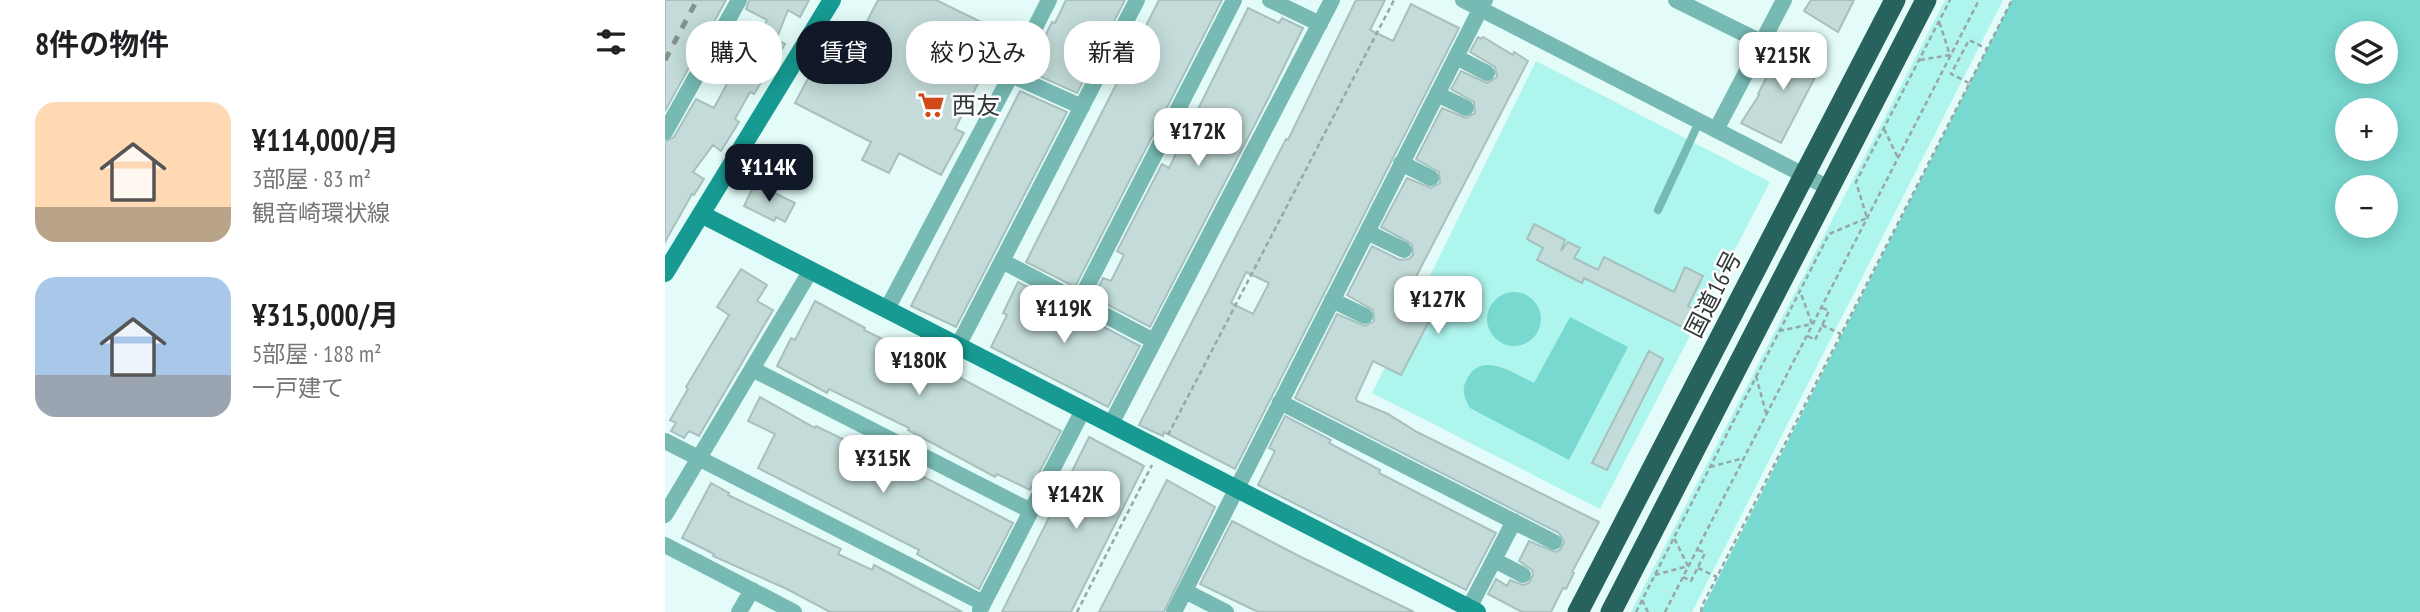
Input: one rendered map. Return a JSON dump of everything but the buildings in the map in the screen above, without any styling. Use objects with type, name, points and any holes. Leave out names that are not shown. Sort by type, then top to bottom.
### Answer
[{"type":"highway","name":"国道16号","points":[[1578,612],[1895,0]]},
{"type":"highway","points":[[1611,612],[1926,0]]},
{"type":"street","points":[[665,132],[739,0]]},
{"type":"street","points":[[665,273],[832,0]]},
{"type":"street","points":[[1038,21],[1049,0]]},
{"type":"street","points":[[958,346],[1137,0]]},
{"type":"street","points":[[1079,302],[1234,0]]},
{"type":"street","points":[[1270,0],[1320,24]]},
{"type":"street","points":[[1111,424],[1332,0]]},
{"type":"street","points":[[1463,0],[1483,4],[1699,122],[1829,188]]},
{"type":"street","points":[[1676,0],[1761,42]]},
{"type":"street","points":[[1716,130],[1784,0]]},
{"type":"street","points":[[1174,612],[1483,4]]},
{"type":"street","points":[[1455,57],[1487,73]]},
{"type":"street","points":[[887,309],[1006,84]]},
{"type":"street","points":[[1031,84],[1082,107]]},
{"type":"street","points":[[1437,94],[1466,108]]},
{"type":"street","points":[[1401,163],[1431,178]]},
{"type":"street","points":[[701,214],[1471,611],[1514,521]]},
{"type":"street","points":[[1367,232],[1404,250]]},
{"type":"street","points":[[1002,261],[1154,341]]},
{"type":"street","points":[[665,515],[811,270]]},
{"type":"street","points":[[1332,300],[1365,316]]},
{"type":"street","points":[[752,369],[1031,511]]},
{"type":"street","points":[[1280,402],[1553,542]]},
{"type":"street","points":[[665,441],[981,608],[1083,410]]},
{"type":"street","points":[[665,545],[794,612]]},
{"type":"street","points":[[1494,561],[1523,575]]},
{"type":"street","points":[[739,612],[752,590]]},
{"type":"street","points":[[1185,591],[1226,612]]},
{"type":"lane","points":[[1658,210],[1699,122]]},
{"type":"path","points":[[1077,612],[1394,0]]},
{"type":"path","points":[[1867,218],[1856,182],[1950,0]]},
{"type":"path","points":[[1665,612],[1979,0]]},
{"type":"path","points":[[1701,612],[2012,0]]},
{"type":"path","points":[[1939,21],[1951,53]]},
{"type":"path","points":[[1970,83],[1951,74],[1969,40],[1987,49]]},
{"type":"path","points":[[1919,60],[1951,53],[1961,56]]},
{"type":"path","points":[[1884,128],[1898,158]]},
{"type":"path","points":[[1636,612],[1829,234],[1867,218]]},
{"type":"path","points":[[1800,291],[1812,324]]},
{"type":"path","points":[[1807,335],[1815,340],[1829,311],[1821,307]]},
{"type":"path","points":[[1779,332],[1812,324]]},
{"type":"path","points":[[1822,325],[1841,334]]},
{"type":"path","points":[[1756,376],[1766,413]]},
{"type":"path","points":[[1709,467],[1744,458]]},
{"type":"path","points":[[1674,538],[1688,566]]},
{"type":"path","points":[[1683,577],[1691,581],[1705,554],[1697,549]]},
{"type":"path","points":[[1655,575],[1688,566]]},
{"type":"path","points":[[1698,568],[1717,577]]},
{"type":"path","points":[[1642,600],[1648,612]]},
{"type":"shaded area","points":[[1945,0],[2003,0],[1692,612],[1631,612]]},
{"type":"shaded area","points":[[2012,0],[2420,0],[2420,612],[1701,612]]},
{"type":"shaded area","points":[[1536,61],[1770,182],[1600,509],[1372,393]]},
{"type":"shaded area","points":[[1514,292],[1533,300],[1541,319],[1533,338],[1514,346],[1495,338],[1487,319],[1495,300]]},
{"type":"shaded area","points":[[1570,317],[1628,347],[1569,460],[1470,408],[1464,392],[1472,371],[1480,366],[1497,366],[1534,383]]},
{"type":"railway","points":[[665,60],[697,0]]},
{"type":"place","name":"西友","points":[[931,105]]}]
